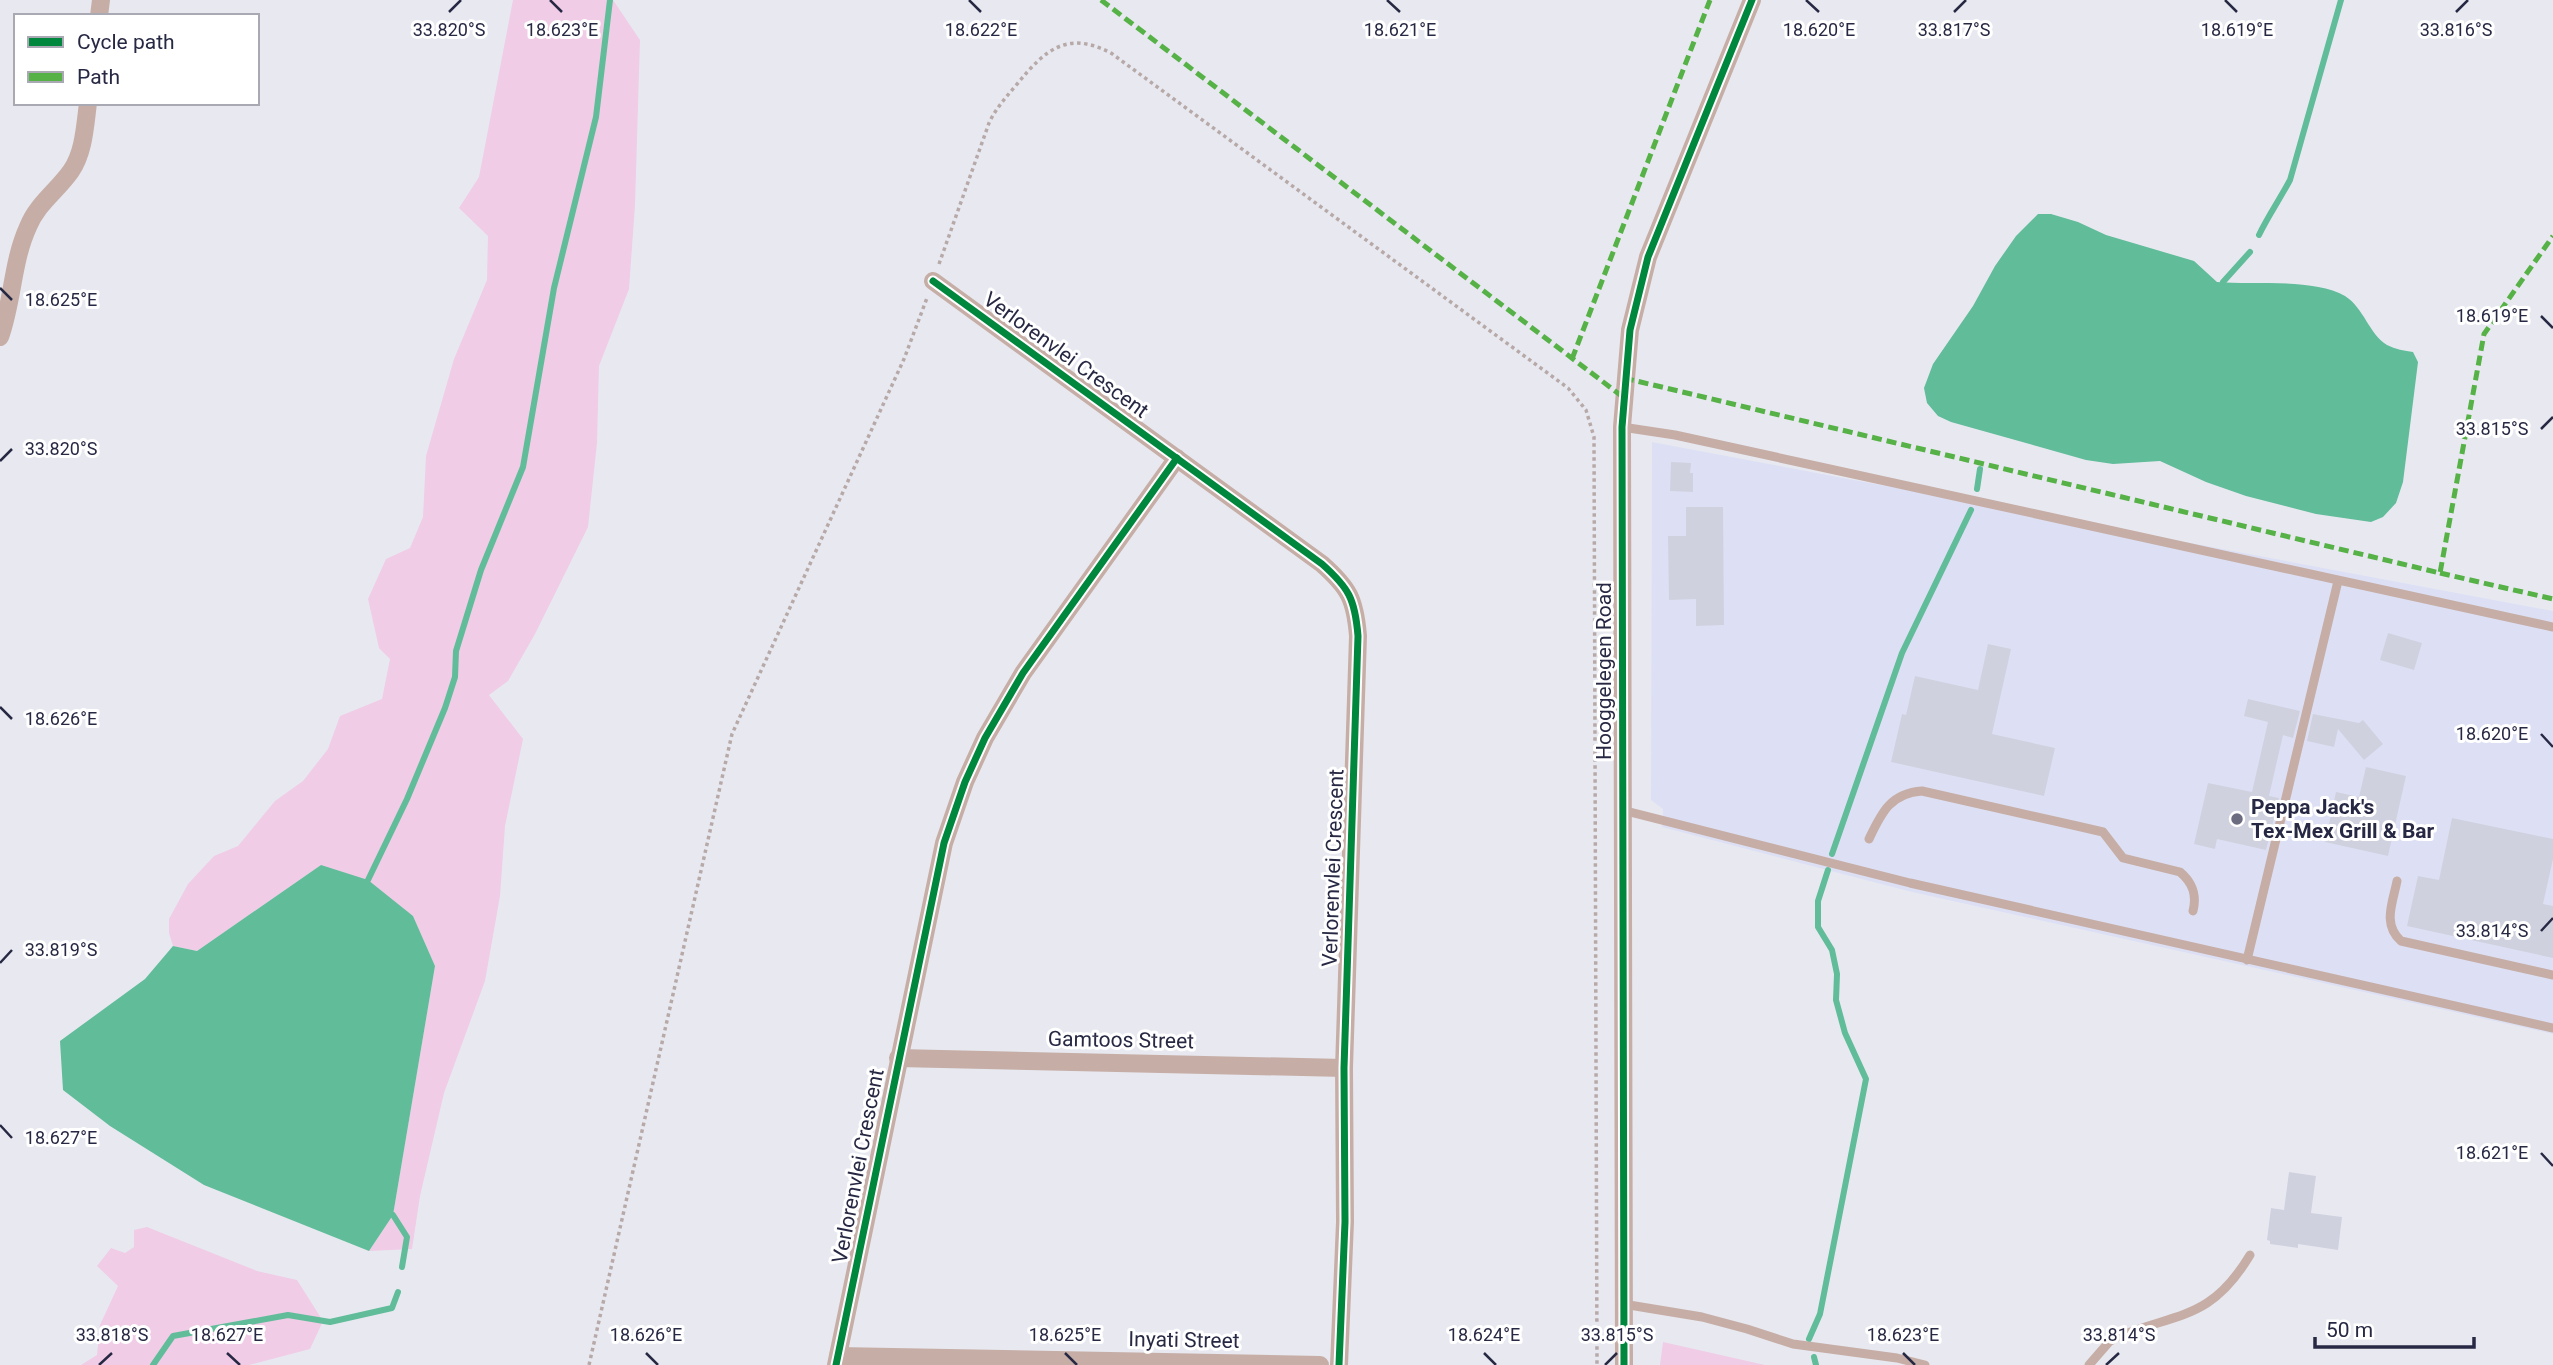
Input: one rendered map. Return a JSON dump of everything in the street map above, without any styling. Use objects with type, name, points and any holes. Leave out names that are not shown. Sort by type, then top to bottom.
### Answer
[{"type":"street","name":"Hooggelegen Road","points":[[1624,1365],[1622,427],[1630,330],[1648,257],[1752,0]]},
{"type":"street","points":[[1,334],[17,255],[24,235],[40,205],[72,169],[81,149],[88,105]]},
{"type":"street","name":"Verlorenvlei Crescent","points":[[933,281],[1322,564],[1343,582],[1350,593],[1356,610],[1358,664],[1344,1068],[1345,1223],[1339,1365]]},
{"type":"street","name":"Verlorenvlei Crescent","points":[[837,1360],[944,844],[965,782],[985,738],[1023,673],[1177,458]]},
{"type":"street","name":"Gamtoos Street","points":[[898,1058],[1344,1068]]},
{"type":"street","name":"Inyati Street","points":[[837,1360],[1320,1365]]},
{"type":"lane","points":[[1622,427],[1675,435],[2553,627]]},
{"type":"lane","points":[[2247,960],[2338,581]]},
{"type":"lane","points":[[1869,839],[1889,803],[1913,792],[2026,814],[2103,832],[2123,858],[2180,872],[2187,877],[2194,893],[2193,911]]},
{"type":"lane","points":[[1622,810],[1910,883],[2553,1028]]},
{"type":"lane","points":[[2397,881],[2389,921],[2395,936],[2401,941],[2553,975]]},
{"type":"lane","points":[[2089,1365],[2109,1342],[2117,1337],[2180,1317],[2214,1300],[2239,1274],[2250,1255]]},
{"type":"lane","points":[[1623,1304],[1714,1320],[1793,1344],[1897,1358],[1925,1365]]},
{"type":"path","points":[[589,1365],[732,734],[904,359],[993,113],[1039,58],[1060,46],[1086,43],[1111,52],[1568,388],[1586,410],[1594,437],[1597,1365]]},
{"type":"shaded area","points":[[513,0],[613,0],[640,40],[635,205],[629,289],[599,366],[597,443],[588,527],[535,634],[508,681],[489,695],[523,739],[505,826],[500,896],[485,981],[444,1093],[420,1196],[412,1249],[369,1251],[393,1215],[435,966],[413,916],[321,865],[197,951],[173,946],[169,919],[188,884],[214,856],[238,846],[275,801],[303,781],[328,749],[340,716],[382,699],[390,659],[379,648],[368,599],[386,559],[410,548],[423,517],[426,456],[454,359],[487,280],[488,236],[459,208],[479,177]]},
{"type":"shaded area","points":[[2038,214],[2051,214],[2078,222],[2106,235],[2194,261],[2217,282],[2300,284],[2332,290],[2352,301],[2381,340],[2393,348],[2413,352],[2418,362],[2403,482],[2396,503],[2383,517],[2371,522],[2316,514],[2246,496],[2206,482],[2160,461],[2113,464],[2086,460],[1938,416],[1927,403],[1924,388],[1933,364],[2016,236]]},
{"type":"shaded area","points":[[1652,442],[2553,611],[2553,1034],[1912,892],[1662,827],[1663,809],[1651,800]]},
{"type":"shaded area","points":[[321,865],[368,880],[413,916],[435,966],[393,1215],[369,1251],[204,1185],[110,1126],[63,1090],[60,1041],[145,979],[173,946],[197,951]]},
{"type":"shaded area","points":[[147,1227],[257,1271],[297,1280],[323,1321],[310,1349],[249,1365],[81,1365],[97,1355],[100,1325],[118,1286],[97,1266],[111,1248],[125,1253],[134,1247],[134,1230]]},
{"type":"shaded area","points":[[1663,1342],[1765,1365],[1660,1365]]},
{"type":"building","points":[[1671,462],[1691,463],[1693,492],[1670,491]]},
{"type":"building","points":[[1686,507],[1723,507],[1724,625],[1696,626],[1696,599],[1669,600],[1668,536],[1686,536]]},
{"type":"building","points":[[2388,633],[2422,643],[2414,670],[2380,660]]},
{"type":"building","points":[[1988,644],[2011,649],[1992,734],[2055,748],[2044,796],[1891,762],[1902,714],[1906,715],[1915,676],[1978,690]]},
{"type":"building","name":"Peppa Jack's Tex-Mex Grill & Bar","points":[[2248,699],[2300,711],[2293,738],[2283,735],[2269,796],[2279,798],[2266,850],[2217,839],[2215,849],[2194,844],[2208,783],[2252,792],[2268,722],[2244,716]]},
{"type":"building","points":[[2313,714],[2359,723],[2363,720],[2383,744],[2364,760],[2338,729],[2334,747],[2307,741]]},
{"type":"building","points":[[2366,767],[2406,776],[2388,856],[2325,842],[2336,792],[2359,797]]},
{"type":"building","points":[[2452,818],[2553,839],[2553,859],[2543,904],[2553,906],[2553,958],[2407,926],[2418,876],[2439,880]]},
{"type":"building","points":[[2289,1172],[2316,1176],[2311,1213],[2342,1217],[2338,1250],[2298,1244],[2298,1248],[2270,1244],[2267,1240],[2271,1208],[2284,1210]]},
{"type":"waterway","points":[[368,880],[407,799],[445,708],[455,677],[456,651],[481,570],[523,467],[554,288],[596,117],[610,0]]},
{"type":"waterway","points":[[2259,235],[2290,180],[2341,0]]},
{"type":"waterway","points":[[2223,282],[2250,252]]},
{"type":"waterway","points":[[1977,489],[1980,469]]},
{"type":"waterway","points":[[1832,854],[1902,653],[1971,510]]},
{"type":"waterway","points":[[1809,1339],[1820,1314],[1866,1079],[1845,1033],[1836,1000],[1837,974],[1832,950],[1818,927],[1818,901],[1828,870]]},
{"type":"waterway","points":[[393,1215],[407,1237],[402,1267]]},
{"type":"waterway","points":[[153,1365],[173,1336],[288,1315],[330,1322],[392,1308],[398,1292]]},
{"type":"waterway","points":[[1814,1357],[1816,1365]]},
{"type":"marked path","points":[[1101,0],[1623,397]]},
{"type":"marked path","points":[[1572,359],[1710,0]]},
{"type":"marked path","points":[[1624,378],[2440,573],[2484,334],[2553,236]]},
{"type":"marked path","points":[[2440,573],[2553,599]]},
{"type":"cycle path","points":[[1624,1365],[1622,427],[1630,330],[1648,257],[1752,0]]},
{"type":"cycle path","points":[[933,281],[1322,564],[1339,580],[1352,603],[1358,636],[1344,1068],[1345,1222],[1339,1365]]},
{"type":"cycle path","points":[[836,1365],[944,843],[965,782],[985,738],[1023,673],[1177,458]]},
{"type":"place","name":"Peppa Jack's Tex-Mex Grill & Bar","points":[[2237,819]]}]
